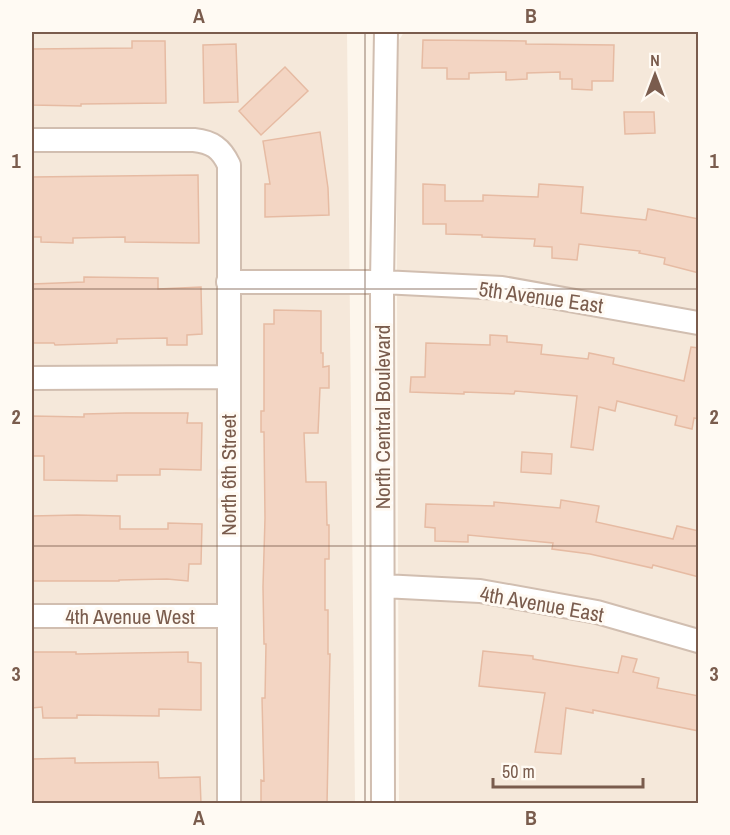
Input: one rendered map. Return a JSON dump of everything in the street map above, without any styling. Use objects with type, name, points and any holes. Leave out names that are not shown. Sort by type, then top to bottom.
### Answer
[{"type":"street","name":"North Central Boulevard","points":[[383,804],[382,282],[386,32]]},
{"type":"street","name":"North 6th Street","points":[[32,140],[205,141],[220,149],[229,170],[229,804]]},
{"type":"street","name":"5th Avenue East","points":[[228,282],[382,282],[502,288],[699,323]]},
{"type":"street","points":[[32,378],[228,377]]},
{"type":"street","name":"4th Avenue East","points":[[383,586],[491,593],[597,612],[699,641]]},
{"type":"street","name":"4th Avenue West","points":[[32,616],[228,616]]},
{"type":"shaded area","points":[[32,32],[347,32],[355,803],[32,803]]},
{"type":"shaded area","points":[[404,32],[698,32],[698,803],[399,803],[396,45]]},
{"type":"building","points":[[423,40],[614,45],[613,81],[592,81],[592,90],[572,89],[572,79],[560,79],[560,72],[527,73],[527,79],[506,80],[506,72],[469,73],[469,79],[447,79],[447,68],[422,68]]},
{"type":"building","points":[[132,41],[165,41],[166,103],[32,105],[32,49],[132,48]]},
{"type":"building","points":[[236,44],[238,102],[204,103],[203,45]]},
{"type":"building","points":[[285,67],[308,91],[261,135],[239,111]]},
{"type":"building","points":[[624,112],[654,112],[655,133],[625,134]]},
{"type":"building","points":[[320,132],[328,188],[329,215],[265,217],[265,184],[270,184],[263,141]]},
{"type":"building","points":[[198,175],[199,243],[125,242],[125,237],[73,238],[73,243],[41,242],[41,237],[32,237],[32,177]]},
{"type":"building","points":[[423,184],[445,185],[445,201],[483,201],[483,195],[538,197],[539,184],[583,187],[581,213],[646,220],[648,209],[699,219],[699,273],[664,264],[665,258],[639,253],[640,251],[579,244],[577,260],[552,258],[552,247],[534,246],[535,239],[446,234],[446,224],[423,224]]},
{"type":"building","points":[[84,277],[158,278],[158,289],[201,287],[202,334],[187,335],[187,345],[167,345],[167,338],[117,339],[117,343],[55,345],[54,343],[32,343],[32,284],[84,282]]},
{"type":"building","points":[[274,310],[321,311],[323,367],[329,366],[329,388],[320,388],[318,433],[304,433],[306,482],[326,482],[327,525],[329,525],[329,559],[325,559],[325,610],[328,610],[328,654],[330,654],[327,804],[261,804],[261,780],[264,781],[262,698],[265,698],[266,644],[264,644],[263,587],[264,432],[261,432],[261,411],[264,411],[264,324],[274,324]]},
{"type":"building","points":[[490,335],[507,336],[507,342],[542,345],[541,354],[588,359],[589,353],[614,358],[613,364],[684,381],[691,347],[699,348],[699,419],[694,418],[692,429],[675,425],[677,416],[617,401],[615,411],[599,407],[593,450],[571,447],[577,396],[515,391],[514,394],[410,392],[411,377],[425,377],[426,343],[490,345]]},
{"type":"building","points":[[188,413],[187,423],[202,423],[201,470],[160,469],[160,475],[117,475],[117,481],[44,480],[44,456],[32,456],[32,416],[84,417],[84,414]]},
{"type":"building","points":[[522,452],[552,454],[551,474],[521,472]]},
{"type":"building","points":[[561,500],[599,506],[596,522],[673,539],[677,526],[699,531],[699,577],[653,565],[652,568],[590,554],[552,549],[553,543],[468,535],[468,542],[435,541],[435,528],[425,527],[426,504],[494,506],[494,502],[560,508]]},
{"type":"building","points":[[32,516],[120,516],[120,529],[168,529],[168,523],[202,524],[201,564],[189,564],[188,581],[167,579],[32,581]]},
{"type":"building","points":[[483,651],[533,656],[533,659],[618,673],[622,656],[637,659],[633,672],[659,678],[657,688],[699,696],[699,731],[593,710],[593,713],[566,708],[561,754],[535,752],[545,693],[479,686]]},
{"type":"building","points":[[32,652],[76,652],[76,654],[188,652],[188,662],[201,663],[201,710],[159,709],[159,716],[77,715],[77,718],[43,718],[42,707],[32,708]]},
{"type":"building","points":[[75,758],[75,763],[158,762],[159,778],[200,777],[201,804],[32,804],[32,759]]}]
